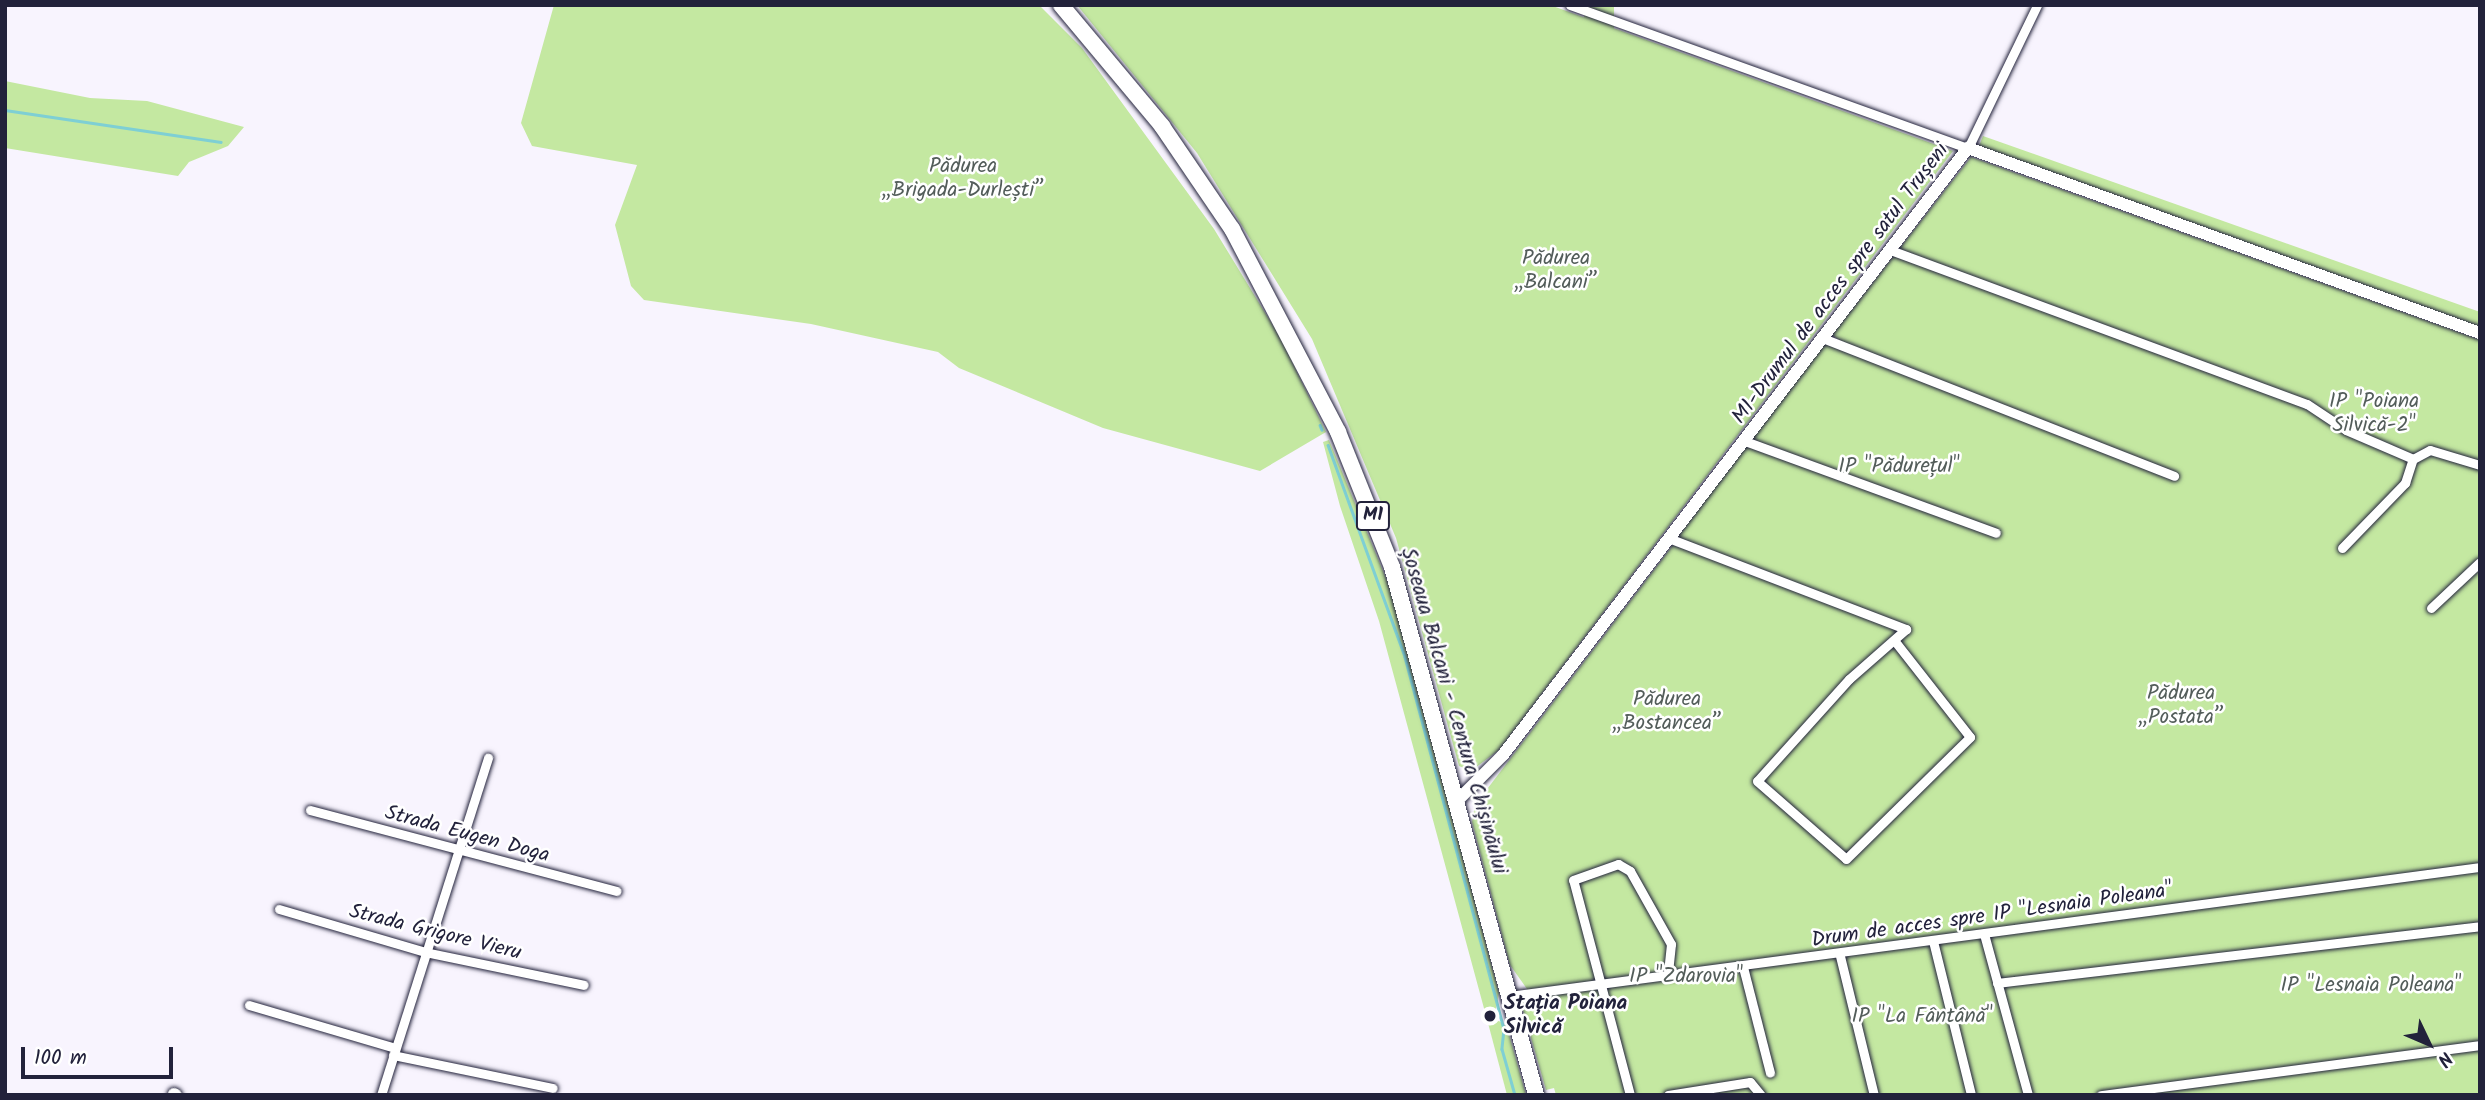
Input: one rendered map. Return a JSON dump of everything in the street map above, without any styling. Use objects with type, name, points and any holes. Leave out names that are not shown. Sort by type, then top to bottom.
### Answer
[{"type":"highway","name":"Șoseaua Balcani - Centura Chișinăului","points":[[1061,5],[1140,98],[1206,190],[1307,362],[1392,567],[1536,1095]]},
{"type":"street","points":[[1570,5],[1968,148],[2037,5]]},
{"type":"street","name":"M1-Drumul de acces spre satul Trușeni","points":[[1457,801],[1503,755],[1893,251],[1968,148],[2480,333]]},
{"type":"street","points":[[1893,251],[2307,404],[2346,430],[2413,459]]},
{"type":"street","points":[[1825,339],[2174,476]]},
{"type":"street","points":[[1745,441],[1996,533]]},
{"type":"street","points":[[2342,548],[2405,483],[2413,459],[2430,450],[2480,466]]},
{"type":"street","points":[[1671,539],[1906,629],[1849,679],[1756,781],[1846,859],[1970,737],[1894,640]]},
{"type":"street","points":[[2431,608],[2480,562]]},
{"type":"street","points":[[381,1095],[488,758]]},
{"type":"street","name":"Strada Eugen Doga","points":[[310,810],[458,853],[616,891]]},
{"type":"street","points":[[1630,1095],[1572,887],[1579,874],[1618,864],[1630,871],[1671,944],[1668,974]]},
{"type":"street","name":"Drum de acces spre IP \"Lesnaia Poleana\"","points":[[1509,996],[1668,974],[1840,957],[1933,941],[2480,867]]},
{"type":"street","name":"Strada Grigore Vieru","points":[[279,909],[425,952],[584,985]]},
{"type":"street","points":[[1997,983],[2480,926]]},
{"type":"street","points":[[1984,934],[2028,1095]]},
{"type":"street","points":[[1933,941],[1971,1095]]},
{"type":"street","points":[[1840,957],[1874,1095]]},
{"type":"street","points":[[1743,967],[1770,1073]]},
{"type":"street","points":[[249,1005],[394,1052],[553,1088]]},
{"type":"street","points":[[2101,1095],[2181,1090],[2480,1045]]},
{"type":"street","points":[[1668,1095],[1750,1082],[1761,1095]]},
{"type":"green space","name":"Pădurea „Brigada-Durlești”","points":[[554,5],[1039,5],[1082,48],[1214,229],[1280,337],[1326,432],[1260,471],[1103,428],[959,368],[938,352],[811,324],[644,300],[631,286],[615,225],[637,165],[532,146],[521,123]]},
{"type":"green space","name":"Pădurea „Balcani”","points":[[1077,5],[1550,5],[1953,151],[1499,750],[1471,771],[1459,766],[1396,538],[1312,339],[1197,153]]},
{"type":"green space","points":[[1584,5],[1614,5],[1614,406],[1584,406]]},
{"type":"green space","points":[[5,81],[90,98],[147,101],[244,127],[228,146],[189,162],[178,176],[5,148]]},
{"type":"green space","points":[[1983,136],[2480,312],[2480,327],[1979,146]]},
{"type":"green space","points":[[1971,157],[2480,340],[2480,1095],[1556,1095],[1554,1088],[1546,1090],[1522,1007],[1527,989],[1510,965],[1472,822],[1475,805],[1673,545],[1678,547],[1683,540],[1678,537],[1746,446],[1759,442],[1750,438],[1825,344],[1839,340],[1832,335]]},
{"type":"green space","points":[[1329,440],[1388,583],[1416,677],[1499,993],[1496,1009],[1485,1012],[1379,621],[1340,506],[1323,442]]},
{"type":"green space","points":[[1499,1021],[1507,1027],[1526,1095],[1507,1095],[1488,1023]]},
{"type":"waterway","points":[[5,110],[221,142]]},
{"type":"waterway","points":[[1320,425],[1322,430]]},
{"type":"waterway","points":[[1328,445],[1405,657],[1504,1029],[1502,1049],[1515,1095]]},
{"type":"place","name":"Stația Poiana Silvică","points":[[1490,1016]]},
{"type":"park label","name":"IP \"Poiana Silvică-2\"","points":[[2374,414]]},
{"type":"park label","name":"IP \"Pădurețul\"","points":[[1899,467]]},
{"type":"park label","name":"Pădurea „Postata”","points":[[2181,706]]},
{"type":"park label","name":"Pădurea „Bostancea”","points":[[1667,712]]},
{"type":"park label","name":"IP \"Zdarovia\"","points":[[1686,977]]},
{"type":"park label","name":"IP \"Lesnaia Poleana\"","points":[[2371,986]]},
{"type":"park label","name":"IP \"La Fântână\"","points":[[1922,1017]]}]
